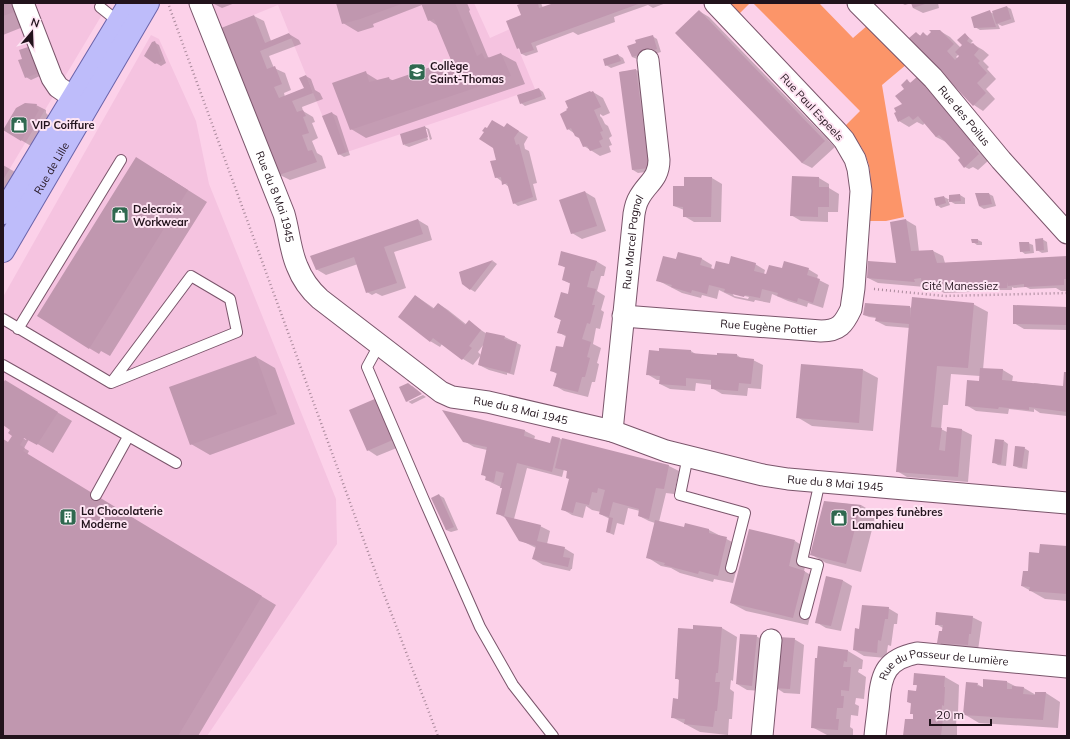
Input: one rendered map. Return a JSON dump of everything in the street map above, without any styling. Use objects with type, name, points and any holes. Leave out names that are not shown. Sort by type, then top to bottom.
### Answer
[{"type":"main road","name":"Rue de Lille","points":[[125,27],[130,3]]},
{"type":"main road","name":"Rue de Lille","points":[[3,251],[80,102],[125,27],[148,3]]},
{"type":"main road","name":"Rue de Lille","points":[[3,213],[80,102]]},
{"type":"street","points":[[23,3],[52,78],[58,87],[80,102]]},
{"type":"street","name":"Rue du 8 Mai 1945","points":[[200,3],[284,214],[297,266],[302,278],[320,299],[427,383],[441,392],[452,397],[488,402],[612,431],[666,450],[788,479],[1067,503]]},
{"type":"street","name":"Rue Paul Espeels","points":[[715,3],[837,132],[852,154],[858,169],[861,191],[856,257]]},
{"type":"street","name":"Rue des Poilus","points":[[858,3],[933,78],[1001,160],[1067,233]]},
{"type":"street","name":"Rue Marcel Pagnol","points":[[612,431],[636,205],[639,197],[656,176],[660,160],[648,60]]},
{"type":"street","name":"Rue Eugène Pottier","points":[[624,316],[830,331],[843,324],[851,308],[856,257]]},
{"type":"street","points":[[768,736],[771,640]]},
{"type":"street","name":"Rue du Passeur de Lumière","points":[[875,736],[882,680],[887,668],[900,657],[917,653],[1067,667]]},
{"type":"lane","points":[[100,7],[125,27]]},
{"type":"lane","points":[[18,329],[121,160]]},
{"type":"lane","points":[[191,276],[230,299],[237,332],[111,382],[191,276]]},
{"type":"lane","points":[[3,320],[111,382]]},
{"type":"lane","points":[[379,345],[367,367],[480,627],[512,685],[553,736]]},
{"type":"lane","points":[[3,365],[176,463]]},
{"type":"lane","points":[[96,495],[128,437]]},
{"type":"lane","points":[[688,456],[680,495],[745,513],[731,568]]},
{"type":"lane","points":[[805,614],[818,565],[802,561],[820,481]]},
{"type":"path","points":[[168,3],[371,560],[438,736]]},
{"type":"path","name":"Cité Manessiez","points":[[854,288],[944,296],[1067,292]]},
{"type":"shaded area","points":[[3,3],[109,3],[3,180]]},
{"type":"shaded area","name":"Collège Saint-Thomas","points":[[211,3],[474,3],[490,38],[510,29],[535,89],[338,155],[278,5],[221,28]]},
{"type":"shaded area","points":[[727,3],[750,3],[739,14]]},
{"type":"shaded area","points":[[753,3],[819,3],[853,38],[868,25],[907,64],[882,85],[904,217],[886,221],[870,221],[870,168],[861,147],[845,126],[860,111]]},
{"type":"shaded area","points":[[151,35],[159,39],[196,121],[209,184],[336,499],[337,544],[207,736],[3,736],[3,297]]},
{"type":"building","points":[[3,3],[11,3],[14,12],[3,16]]},
{"type":"building","points":[[336,3],[404,3],[342,24]]},
{"type":"building","points":[[421,3],[455,3],[477,56],[482,53],[485,59],[501,53],[511,76],[350,130],[332,83],[366,71],[369,82],[389,77],[390,81],[451,60],[434,19],[428,21]]},
{"type":"building","points":[[523,3],[538,3],[539,8],[554,3],[641,3],[531,43],[534,50],[521,54],[519,48],[517,49],[506,21],[521,15],[517,5]]},
{"type":"building","points":[[911,3],[928,3],[913,8]]},
{"type":"building","points":[[1007,6],[1011,19],[996,24],[992,11]]},
{"type":"building","points":[[699,10],[825,141],[802,163],[675,33]]},
{"type":"building","points":[[990,10],[996,27],[974,28],[971,17]]},
{"type":"building","points":[[254,15],[265,43],[289,33],[292,38],[260,51],[267,69],[275,66],[282,84],[274,87],[279,98],[304,88],[299,78],[306,75],[313,93],[292,101],[297,112],[303,110],[306,116],[303,117],[309,133],[302,135],[308,151],[312,150],[317,162],[279,175],[221,28]]},
{"type":"building","points":[[929,30],[940,30],[954,44],[947,51],[955,60],[959,56],[955,52],[962,45],[957,40],[965,33],[969,38],[967,41],[971,44],[973,43],[979,49],[974,55],[980,61],[978,63],[987,73],[977,83],[986,93],[973,106],[909,38],[916,32],[920,36],[923,32],[927,36],[931,32]]},
{"type":"building","points":[[653,35],[657,49],[632,57],[627,46],[636,43],[635,40]]},
{"type":"building","points":[[155,41],[162,61],[155,64],[144,56],[152,42]]},
{"type":"building","points":[[28,47],[38,73],[25,78],[18,60],[22,59],[19,50]]},
{"type":"building","points":[[618,54],[621,61],[605,66],[603,59]]},
{"type":"building","points":[[636,69],[649,168],[632,170],[619,72]]},
{"type":"building","points":[[918,76],[976,144],[973,147],[979,154],[964,168],[958,160],[960,158],[939,135],[936,137],[918,116],[913,120],[909,116],[898,122],[894,113],[896,112],[894,108],[902,104],[895,96],[904,89],[901,85],[907,79],[910,83]]},
{"type":"building","points":[[539,88],[542,96],[520,104],[517,95]]},
{"type":"building","points":[[593,91],[601,107],[594,110],[603,131],[600,132],[603,139],[599,141],[602,147],[590,151],[587,146],[583,147],[579,138],[575,136],[571,128],[567,130],[560,114],[568,108],[565,101]]},
{"type":"building","points":[[25,103],[37,104],[36,107],[39,110],[21,141],[3,130],[16,108]]},
{"type":"building","points":[[332,112],[346,152],[338,155],[322,116]]},
{"type":"building","points":[[492,120],[504,127],[507,123],[519,131],[514,138],[516,145],[519,144],[533,197],[513,204],[507,183],[502,185],[501,177],[495,178],[490,161],[496,160],[493,148],[479,139],[484,132],[482,131],[485,127],[487,128]]},
{"type":"building","points":[[425,126],[428,137],[403,145],[400,134]]},
{"type":"building","points":[[136,157],[188,190],[89,349],[37,316]]},
{"type":"building","points":[[792,176],[819,177],[819,187],[829,187],[829,207],[818,207],[818,217],[790,216]]},
{"type":"building","points":[[684,177],[712,177],[711,217],[683,217],[683,207],[673,206],[673,186],[684,186]]},
{"type":"building","points":[[585,191],[597,226],[571,234],[559,200]]},
{"type":"building","points":[[975,193],[989,193],[992,204],[979,206]]},
{"type":"building","points":[[960,194],[961,201],[949,202],[949,195]]},
{"type":"building","points":[[944,196],[946,203],[936,206],[934,198]]},
{"type":"building","points":[[418,219],[423,234],[384,247],[397,283],[366,293],[354,257],[316,270],[310,256]]},
{"type":"building","points":[[906,219],[911,251],[933,250],[937,263],[1067,256],[1067,279],[1064,279],[1064,285],[1024,287],[1024,284],[1008,286],[1008,282],[1007,288],[966,288],[966,290],[938,291],[938,286],[922,286],[921,278],[914,279],[915,282],[867,278],[868,261],[896,263],[890,222]]},
{"type":"building","points":[[1043,238],[1044,250],[1036,251],[1035,239]]},
{"type":"building","points":[[971,239],[978,239],[978,243],[972,243]]},
{"type":"building","points":[[1019,242],[1029,242],[1030,251],[1020,252]]},
{"type":"building","points":[[561,251],[597,261],[594,271],[591,271],[587,287],[596,289],[592,305],[595,305],[590,324],[587,323],[582,339],[591,342],[587,357],[590,358],[585,377],[582,377],[578,392],[553,386],[557,373],[550,371],[556,346],[563,347],[566,335],[557,333],[561,320],[554,317],[561,292],[568,294],[570,283],[562,280],[565,267],[558,265]]},
{"type":"building","points":[[678,252],[702,258],[700,265],[714,269],[716,261],[729,264],[731,256],[756,263],[754,271],[766,274],[769,265],[782,268],[784,261],[809,268],[807,275],[820,279],[813,303],[798,298],[797,302],[777,296],[778,293],[762,289],[760,298],[745,295],[744,297],[724,292],[725,289],[709,285],[707,294],[692,290],[691,293],[671,287],[672,285],[656,281],[663,256],[676,259]]},
{"type":"building","points":[[493,260],[470,290],[462,284],[459,272]]},
{"type":"building","points":[[415,295],[433,309],[438,303],[465,325],[469,320],[481,330],[469,346],[472,348],[462,360],[433,338],[430,342],[398,317]]},
{"type":"building","points":[[912,297],[974,303],[968,368],[937,366],[931,427],[942,428],[939,450],[945,451],[947,427],[962,429],[958,477],[896,472],[909,324],[875,321],[876,317],[863,315],[865,303],[910,306],[910,318]]},
{"type":"building","points":[[1013,305],[1067,307],[1067,325],[1013,324]]},
{"type":"building","points":[[486,332],[505,336],[504,339],[517,342],[510,373],[478,365]]},
{"type":"building","points":[[659,348],[691,350],[691,353],[702,354],[737,354],[737,357],[754,359],[751,384],[739,383],[738,391],[711,389],[711,380],[686,378],[686,386],[659,384],[660,376],[646,375],[649,350],[659,351]]},
{"type":"building","points":[[256,356],[277,414],[190,445],[169,387]]},
{"type":"building","points":[[801,364],[863,369],[859,423],[796,418]]},
{"type":"building","points":[[980,368],[1003,369],[1002,380],[1063,386],[1064,372],[1067,372],[1067,412],[1029,407],[1029,410],[965,406],[967,380],[979,381]]},
{"type":"building","name":"La Chocolaterie Moderne","points":[[5,380],[58,412],[37,445],[24,438],[20,445],[25,448],[23,451],[262,596],[178,736],[3,736],[3,439],[8,442],[12,436],[8,433],[10,430],[3,425],[3,383]]},
{"type":"building","points":[[408,383],[422,394],[406,402],[399,387]]},
{"type":"building","points":[[377,398],[395,439],[367,451],[349,410]]},
{"type":"building","points":[[442,410],[525,430],[524,436],[550,443],[552,436],[560,438],[552,472],[517,463],[504,516],[496,514],[504,473],[496,471],[494,482],[485,480],[486,476],[481,475],[487,447],[463,442]]},
{"type":"building","points":[[562,438],[669,465],[664,489],[656,488],[649,519],[638,516],[639,509],[613,502],[609,517],[599,514],[605,490],[598,488],[597,493],[592,492],[589,505],[576,502],[573,513],[561,510],[569,479],[566,478],[567,471],[555,468]]},
{"type":"building","points":[[995,439],[1004,440],[1001,464],[992,463]]},
{"type":"building","points":[[1015,446],[1025,447],[1022,467],[1013,466]]},
{"type":"building","points":[[439,494],[454,527],[446,530],[431,498]]},
{"type":"building","points":[[824,501],[861,505],[846,564],[810,555]]},
{"type":"building","points":[[504,516],[541,525],[537,541],[565,547],[563,557],[570,558],[568,567],[532,559],[536,546],[519,541]]},
{"type":"building","points":[[609,517],[613,518],[610,533],[606,532]]},
{"type":"building","points":[[655,520],[684,527],[685,523],[709,529],[709,533],[727,537],[718,576],[699,571],[698,574],[664,565],[665,563],[646,558]]},
{"type":"building","points":[[749,529],[795,540],[789,566],[805,571],[793,618],[730,603]]},
{"type":"building","points":[[1040,544],[1067,546],[1067,594],[1029,591],[1030,587],[1021,586],[1023,571],[1028,571],[1029,552],[1039,553]]},
{"type":"building","points":[[826,576],[843,580],[831,626],[815,623]]},
{"type":"building","points":[[862,605],[889,607],[888,619],[885,619],[881,641],[878,640],[877,653],[853,650],[855,628],[859,629]]},
{"type":"building","points":[[936,612],[973,616],[968,645],[937,643],[939,631],[942,631],[943,625],[935,625]]},
{"type":"building","points":[[693,625],[722,627],[718,673],[716,673],[715,682],[720,682],[717,711],[715,711],[713,727],[684,724],[685,719],[671,718],[673,698],[678,699],[679,679],[675,679],[678,628],[693,629]]},
{"type":"building","points":[[740,634],[757,635],[752,686],[736,684]]},
{"type":"building","points":[[778,637],[795,638],[790,689],[774,688]]},
{"type":"building","points":[[818,646],[848,650],[847,662],[844,661],[843,667],[851,667],[849,691],[841,690],[841,696],[844,696],[843,708],[837,708],[836,719],[839,719],[838,730],[811,728],[815,658],[817,658]]},
{"type":"building","points":[[914,673],[945,676],[944,706],[942,705],[941,717],[943,717],[941,736],[903,736],[905,719],[913,719],[913,714],[910,714],[911,703],[907,702],[908,690],[916,691],[917,685],[913,685]]},
{"type":"building","points":[[983,679],[1007,681],[1007,689],[1012,689],[1012,686],[1024,687],[1023,694],[1035,695],[1035,692],[1046,692],[1043,720],[963,715],[966,682],[978,683],[977,686],[983,687]]},
{"type":"place","name":"Collège Saint-Thomas","points":[[417,72]]},
{"type":"place","name":"VIP Coiffure","points":[[19,125]]},
{"type":"place","name":"Delecroix Workwear","points":[[120,215]]},
{"type":"place","name":"La Chocolaterie Moderne","points":[[68,517]]},
{"type":"place","name":"Pompes funèbres Lamahieu","points":[[839,518]]}]
